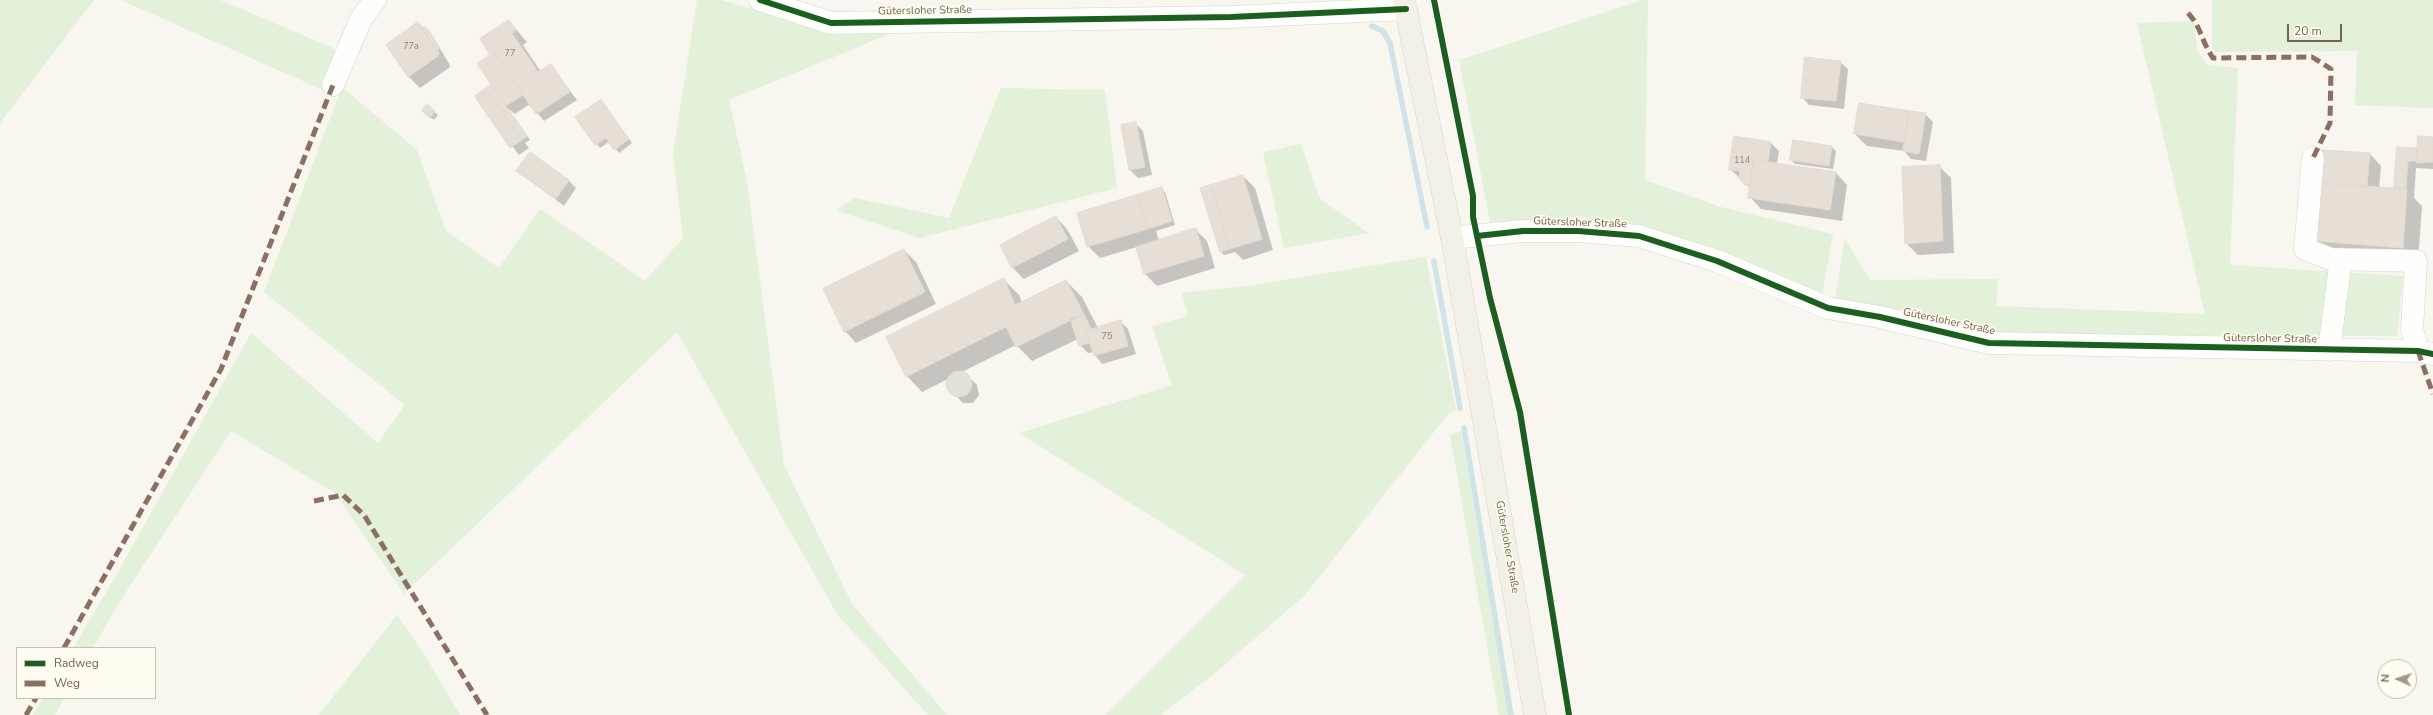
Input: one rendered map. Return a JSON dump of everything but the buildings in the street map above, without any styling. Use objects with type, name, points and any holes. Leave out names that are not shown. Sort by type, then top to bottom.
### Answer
[{"type":"main road","name":"Gütersloher Straße","points":[[1405,4],[1452,238],[1535,715]]},
{"type":"street","points":[[333,85],[361,19],[375,0]]},
{"type":"street","name":"Gütersloher Straße","points":[[760,0],[831,23],[1120,9],[1231,17],[1405,4]]},
{"type":"street","points":[[2313,158],[2305,249],[2331,259],[2416,261],[2412,329],[2426,353]]},
{"type":"street","name":"Gütersloher Straße","points":[[1452,238],[1523,231],[1578,231],[1639,236],[1717,261],[1828,308],[1880,317],[1989,343],[2426,353]]},
{"type":"street","points":[[2329,350],[2341,259]]},
{"type":"green space","points":[[0,0],[94,0],[0,123]]},
{"type":"green space","points":[[121,0],[220,0],[340,51],[323,90]]},
{"type":"green space","points":[[697,0],[721,0],[833,32],[892,33],[729,100],[747,181],[784,465],[852,604],[947,715],[928,715],[837,614],[677,332],[404,594],[335,493],[231,431],[122,598],[94,647],[74,647],[117,574],[251,333],[378,443],[405,405],[264,292],[342,87],[417,150],[446,231],[499,268],[540,209],[645,281],[683,238],[673,154]]},
{"type":"green space","points":[[1643,0],[1648,0],[1645,180],[1721,207],[1833,234],[1822,295],[1642,225],[1580,217],[1490,222],[1459,60]]},
{"type":"green space","points":[[2212,0],[2433,0],[2433,108],[2355,105],[2357,51],[2216,52],[2212,47]]},
{"type":"green space","points":[[2194,21],[2197,51],[2207,65],[2238,68],[2230,265],[2403,276],[2397,336],[1992,334],[1835,299],[1845,238],[1870,280],[1998,279],[1996,306],[2205,314],[2137,23]]},
{"type":"green space","points":[[1001,88],[1105,90],[1117,188],[919,238],[836,210],[855,198],[949,218]]},
{"type":"green space","points":[[1301,144],[1320,199],[1369,233],[1284,248],[1263,152]]},
{"type":"green space","points":[[1426,257],[1456,409],[1449,413],[1304,596],[1216,672],[1161,715],[1105,715],[1245,575],[1019,433],[1172,385],[1152,326],[1188,316],[1182,293],[1254,285]]},
{"type":"green space","points":[[1461,431],[1509,715],[1499,715],[1450,435]]},
{"type":"green space","points":[[397,615],[426,657],[460,715],[319,715]]},
{"type":"green space","points":[[42,699],[63,699],[55,715],[33,715]]},
{"type":"waterway","points":[[1372,26],[1383,31],[1390,43],[1427,227]]},
{"type":"waterway","points":[[1434,261],[1460,408]]},
{"type":"waterway","points":[[1464,428],[1511,715]]},
{"type":"marked path","points":[[2188,13],[2199,29],[2213,58],[2312,57],[2331,69],[2330,123],[2313,158]]},
{"type":"marked path","points":[[65,647],[221,369],[333,85]]},
{"type":"marked path","points":[[2418,351],[2433,394]]},
{"type":"marked path","points":[[314,501],[343,495],[364,515],[487,715]]},
{"type":"marked path","points":[[26,715],[35,699]]},
{"type":"cycle path","points":[[760,0],[831,23],[1231,17],[1406,9]]},
{"type":"cycle path","points":[[1434,0],[1473,196],[1473,217],[1490,298],[1520,412],[1569,715]]},
{"type":"cycle path","points":[[1477,236],[1523,231],[1578,231],[1639,236],[1717,261],[1828,308],[1880,317],[1989,343],[2418,351],[2433,354]]}]
